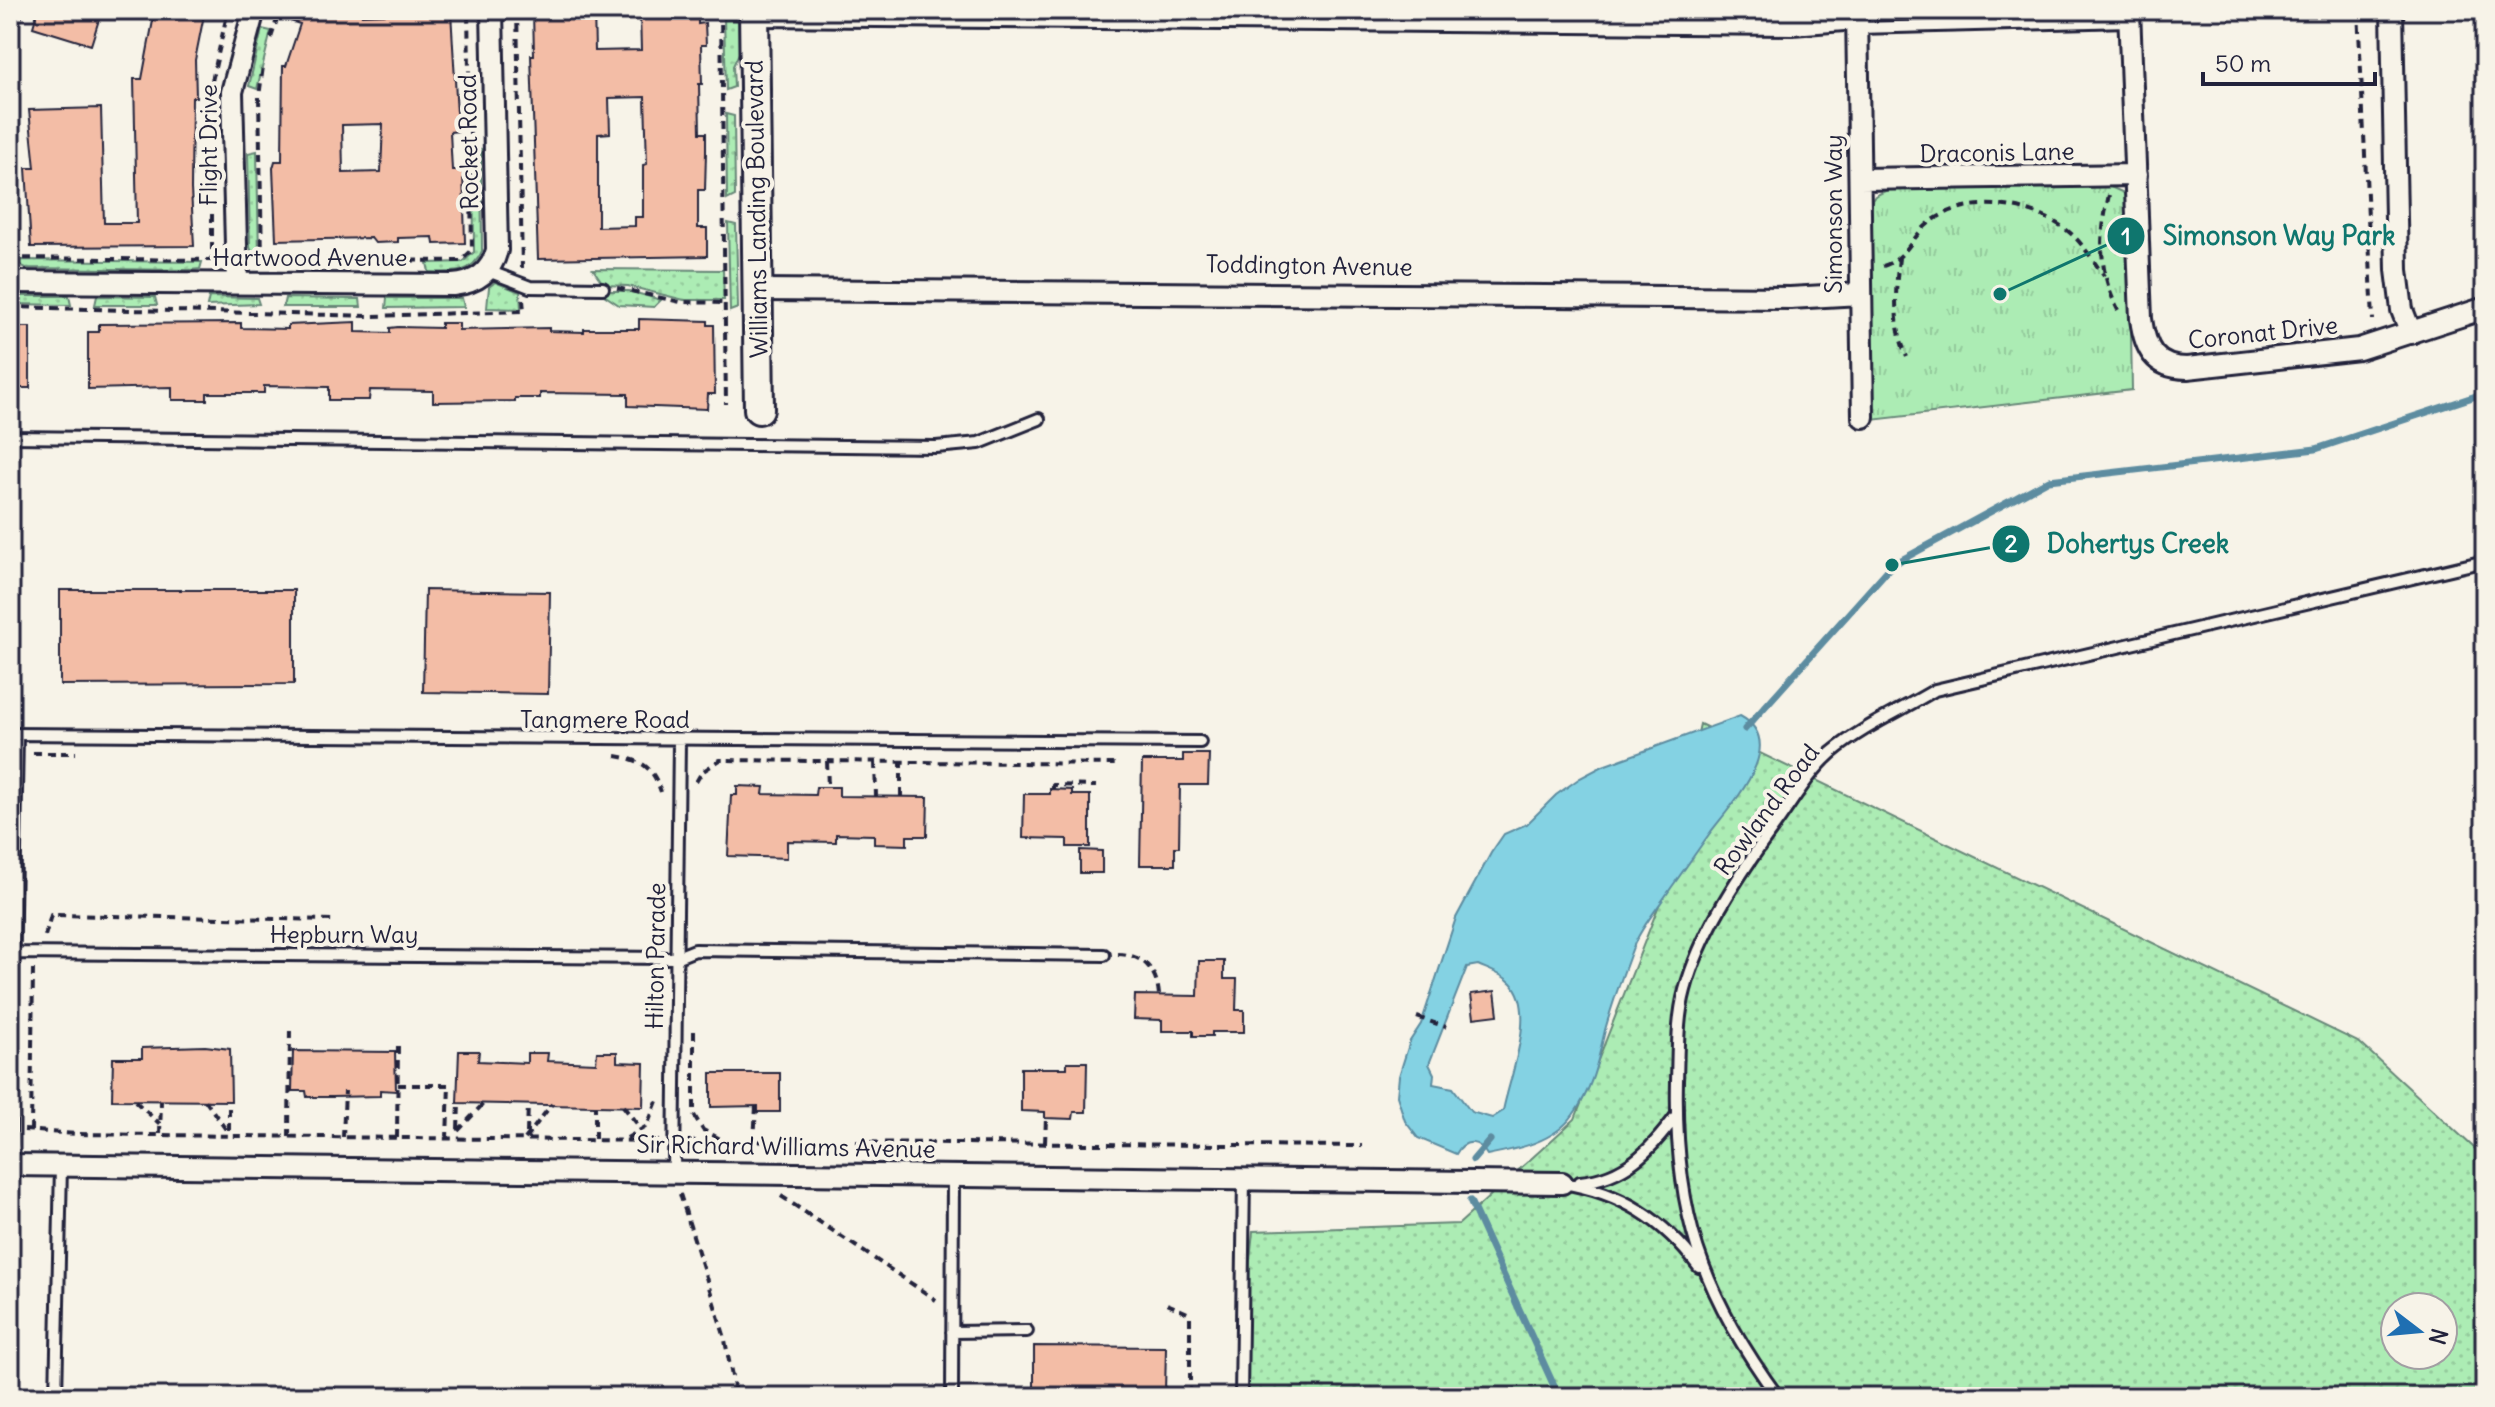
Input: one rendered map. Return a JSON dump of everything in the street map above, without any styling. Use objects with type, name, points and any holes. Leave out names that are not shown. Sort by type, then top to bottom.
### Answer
[{"type":"street","name":"Flight Drive","points":[[237,283],[232,92],[254,10]]},
{"type":"street","name":"Rocket Road","points":[[488,271],[497,250],[492,10]]},
{"type":"street","points":[[2392,10],[2397,270],[2402,310],[2411,333]]},
{"type":"street","points":[[754,12],[1583,16],[1792,24],[1857,19]]},
{"type":"street","name":"Williams Landing Boulevard","points":[[754,12],[759,409]]},
{"type":"street","name":"Coronat Drive","points":[[2129,16],[2143,337],[2151,355],[2159,362],[2187,368],[2340,352],[2411,333],[2485,308]]},
{"type":"street","name":"Simonson Way","points":[[1857,19],[1863,417]]},
{"type":"street","name":"Draconis Lane","points":[[1860,179],[2136,175]]},
{"type":"street","name":"Hartwood Avenue","points":[[10,282],[453,285],[474,281],[488,271]]},
{"type":"street","name":"Toddington Avenue","points":[[758,290],[1790,298],[1860,294]]},
{"type":"street","name":"Sir Richard Williams Avenue","points":[[10,1165],[1562,1183]]},
{"type":"lane","points":[[1857,19],[2129,16]]},
{"type":"lane","points":[[488,271],[522,286],[603,288]]},
{"type":"lane","points":[[10,437],[936,447],[979,443],[1039,419]]},
{"type":"lane","name":"Rowland Road","points":[[1778,1397],[1744,1351],[1704,1275],[1687,1218],[1676,1116],[1678,1044],[1685,990],[1707,937],[1750,860],[1829,755],[1864,729],[1935,690],[2485,561]]},
{"type":"lane","points":[[10,1144],[17,753],[14,734]]},
{"type":"lane","name":"Tangmere Road","points":[[14,734],[679,741],[1200,742]]},
{"type":"lane","name":"Hilton Parade","points":[[674,1172],[679,741]]},
{"type":"lane","name":"Hepburn Way","points":[[12,953],[675,958],[695,950],[1104,955]]},
{"type":"lane","points":[[1562,1183],[1591,1181],[1630,1165],[1652,1148],[1676,1116]]},
{"type":"lane","points":[[56,1397],[61,1166]]},
{"type":"lane","points":[[952,1397],[953,1175]]},
{"type":"lane","points":[[1241,1397],[1244,1178]]},
{"type":"lane","points":[[1562,1183],[1616,1196],[1649,1214],[1680,1244],[1704,1275]]},
{"type":"lane","points":[[952,1332],[1027,1331]]},
{"type":"path","points":[[22,10],[11,57],[13,258],[461,261],[472,250],[468,10]]},
{"type":"path","points":[[270,40],[280,10]]},
{"type":"path","points":[[10,307],[372,316],[524,311],[517,10]]},
{"type":"path","points":[[721,10],[726,404]]},
{"type":"path","points":[[2358,10],[2373,320]]},
{"type":"path","points":[[262,259],[259,97],[265,55]]},
{"type":"path","points":[[1859,267],[1880,266],[1899,258],[1919,233],[1939,217],[1980,205],[2016,209],[2046,218],[2062,227],[2085,249],[2104,276]]},
{"type":"path","points":[[2085,249],[2099,245]]},
{"type":"path","points":[[1899,258],[1896,310],[1900,342],[1907,357]]},
{"type":"path","points":[[603,288],[627,288],[680,302],[725,303]]},
{"type":"path","points":[[17,753],[79,753]]},
{"type":"path","points":[[604,754],[636,759],[650,767],[661,792],[660,807]]},
{"type":"path","points":[[694,786],[702,772],[720,760],[1116,764]]},
{"type":"path","points":[[827,761],[828,787]]},
{"type":"path","points":[[875,762],[876,796]]},
{"type":"path","points":[[901,762],[901,796]]},
{"type":"path","points":[[1053,789],[1053,785],[1096,786]]},
{"type":"path","points":[[1104,955],[1129,955],[1142,960],[1158,979],[1159,995]]},
{"type":"path","points":[[1417,1017],[1446,1027]]},
{"type":"path","points":[[694,1025],[694,1115],[703,1130],[725,1142]]},
{"type":"path","points":[[289,1137],[290,1027]]},
{"type":"path","points":[[397,1138],[398,1044]]},
{"type":"path","points":[[398,1085],[449,1085],[447,1138]]},
{"type":"path","points":[[621,1140],[642,1130],[653,1115],[658,1090]]},
{"type":"path","points":[[343,1137],[345,1091]]},
{"type":"path","points":[[205,1100],[229,1135],[229,1101]]},
{"type":"path","points":[[135,1101],[160,1124]]},
{"type":"path","points":[[160,1135],[161,1101]]},
{"type":"path","points":[[457,1138],[459,1103]]},
{"type":"path","points":[[458,1131],[483,1104]]},
{"type":"path","points":[[528,1104],[526,1138],[552,1104]]},
{"type":"path","points":[[595,1106],[595,1139]]},
{"type":"path","points":[[623,1106],[642,1130]]},
{"type":"path","points":[[754,1142],[756,1106]]},
{"type":"path","points":[[1045,1143],[1046,1118]]},
{"type":"path","points":[[674,1172],[724,1335],[736,1397]]},
{"type":"path","points":[[780,1173],[781,1196],[921,1288],[952,1312]]},
{"type":"path","points":[[1167,1304],[1190,1314],[1190,1397]]},
{"type":"path","points":[[10,1352],[11,1392],[15,1397]]},
{"type":"green space","points":[[724,18],[739,20],[740,51],[733,66],[734,87],[726,90]]},
{"type":"green space","points":[[262,29],[271,31],[257,89],[249,86]]},
{"type":"green space","points":[[726,114],[734,116],[735,196],[727,200]]},
{"type":"green space","points":[[473,147],[481,149],[482,251],[473,265],[460,271],[429,272],[427,263],[463,262],[474,252]]},
{"type":"green space","points":[[257,151],[259,257],[253,255],[250,247],[248,153]]},
{"type":"green space","points":[[2106,185],[2124,193],[2129,212],[2132,390],[1872,420],[1869,205],[1875,196],[1887,190]]},
{"type":"green space","points":[[728,223],[736,225],[738,308],[730,311]]},
{"type":"green space","points":[[14,262],[202,262],[200,269],[190,270],[26,268]]},
{"type":"green space","points":[[593,269],[723,270],[724,300],[684,300],[628,286],[604,285]]},
{"type":"green space","points":[[495,282],[520,292],[521,309],[487,308],[489,287]]},
{"type":"green space","points":[[604,291],[629,291],[661,300],[654,307],[619,305],[604,295]]},
{"type":"green space","points":[[10,296],[69,296],[71,305],[10,304]]},
{"type":"green space","points":[[97,296],[155,297],[157,305],[95,305]]},
{"type":"green space","points":[[209,297],[257,298],[259,304],[207,306]]},
{"type":"green space","points":[[285,298],[360,299],[361,307],[283,307]]},
{"type":"green space","points":[[387,298],[462,298],[464,307],[386,308]]},
{"type":"green space","points":[[1700,724],[2360,1043],[2485,1158],[2485,1397],[1247,1397],[1245,1309],[1253,1231],[1459,1224],[1575,1119],[1659,905]]},
{"type":"water","points":[[1740,716],[1754,728],[1760,742],[1758,758],[1742,791],[1638,937],[1614,1002],[1590,1084],[1573,1115],[1546,1138],[1487,1155],[1480,1146],[1472,1143],[1464,1145],[1456,1154],[1418,1138],[1405,1121],[1397,1096],[1399,1076],[1410,1041],[1421,1024],[1456,918],[1504,834],[1527,824],[1556,795],[1603,766]],"holes":[[[1478,965],[1511,983],[1519,995],[1522,1010],[1519,1045],[1503,1111],[1492,1118],[1471,1112],[1453,1088],[1433,1084],[1434,1074],[1429,1064],[1467,967]]]},
{"type":"building","points":[[38,10],[102,10],[91,45],[33,27]]},
{"type":"building","points":[[155,10],[205,10],[195,60],[196,97],[192,97],[194,246],[31,247],[26,168],[35,168],[29,110],[101,108],[104,223],[137,223],[134,79],[142,79]]},
{"type":"building","points":[[268,10],[363,10],[362,15],[451,12],[458,131],[450,132],[452,170],[463,170],[465,243],[434,244],[433,237],[398,238],[398,242],[375,243],[371,238],[276,240],[273,168],[275,161],[282,161],[283,66],[286,66],[300,24],[267,14]],"holes":[[[383,124],[381,172],[343,173],[342,125]]]},
{"type":"building","points":[[533,10],[594,10],[595,51],[641,50],[640,13],[698,10],[698,24],[705,23],[706,45],[701,45],[702,84],[699,84],[700,133],[706,133],[706,152],[705,190],[698,190],[698,228],[707,228],[707,256],[538,259],[531,55],[534,55]],"holes":[[[645,97],[647,164],[643,165],[643,217],[635,217],[635,226],[598,227],[598,134],[610,133],[609,98]]]},
{"type":"building","points":[[639,319],[708,321],[708,325],[714,325],[715,394],[708,394],[707,409],[628,406],[628,394],[540,393],[540,398],[515,398],[515,401],[433,402],[433,391],[370,390],[369,400],[329,400],[329,387],[264,386],[264,393],[207,393],[207,400],[172,400],[172,387],[88,389],[88,332],[99,332],[99,324],[241,323],[241,328],[288,329],[288,325],[356,322],[356,332],[390,333],[390,328],[441,328],[441,323],[459,323],[459,330],[549,328],[549,331],[584,332],[584,329],[639,329]]},
{"type":"building","points":[[10,327],[30,327],[30,388],[10,388]]},
{"type":"building","points":[[60,590],[294,590],[294,684],[60,685]]},
{"type":"building","points":[[425,590],[550,592],[548,694],[423,692]]},
{"type":"building","points":[[1183,754],[1209,754],[1208,785],[1180,785],[1179,847],[1175,847],[1175,865],[1140,865],[1142,761],[1183,761]]},
{"type":"building","points":[[737,786],[764,787],[763,794],[815,795],[816,787],[839,787],[839,796],[928,797],[927,836],[907,836],[907,845],[874,844],[874,835],[836,834],[836,842],[787,841],[787,858],[728,856],[731,795],[737,795]]},
{"type":"building","points":[[1050,789],[1072,790],[1072,795],[1090,795],[1090,847],[1067,847],[1067,839],[1023,838],[1024,794],[1050,794]]},
{"type":"building","points":[[1080,850],[1102,851],[1102,873],[1080,873]]},
{"type":"building","points":[[1199,961],[1224,961],[1224,979],[1237,979],[1236,1010],[1244,1010],[1244,1032],[1212,1032],[1212,1036],[1193,1036],[1193,1031],[1162,1031],[1162,1020],[1134,1019],[1135,995],[1198,996]]},
{"type":"building","points":[[1495,991],[1498,1015],[1474,1018],[1471,994]]},
{"type":"building","points":[[205,1046],[230,1049],[231,1101],[112,1100],[113,1058],[142,1058],[142,1048]]},
{"type":"building","points":[[293,1051],[395,1052],[396,1091],[380,1090],[380,1096],[307,1097],[306,1091],[292,1091]]},
{"type":"building","points":[[459,1051],[479,1051],[478,1061],[527,1063],[527,1053],[548,1053],[547,1061],[596,1063],[597,1052],[617,1052],[617,1062],[644,1063],[643,1107],[457,1103]]},
{"type":"building","points":[[1067,1062],[1087,1062],[1086,1112],[1074,1112],[1073,1119],[1045,1118],[1045,1112],[1021,1111],[1021,1068],[1067,1068]]},
{"type":"building","points":[[711,1073],[780,1073],[780,1112],[758,1112],[758,1106],[711,1107]]},
{"type":"building","points":[[1034,1346],[1166,1347],[1165,1392],[1034,1391]]},
{"type":"waterway","points":[[1745,729],[1892,565],[2049,480],[2316,449],[2485,393]]},
{"type":"waterway","points":[[1473,1160],[1490,1140]]},
{"type":"waterway","points":[[1470,1201],[1559,1397]]},
{"type":"place","name":"Simonson Way Park","points":[[2000,294]]},
{"type":"place","name":"Dohertys Creek","points":[[1892,565]]}]
